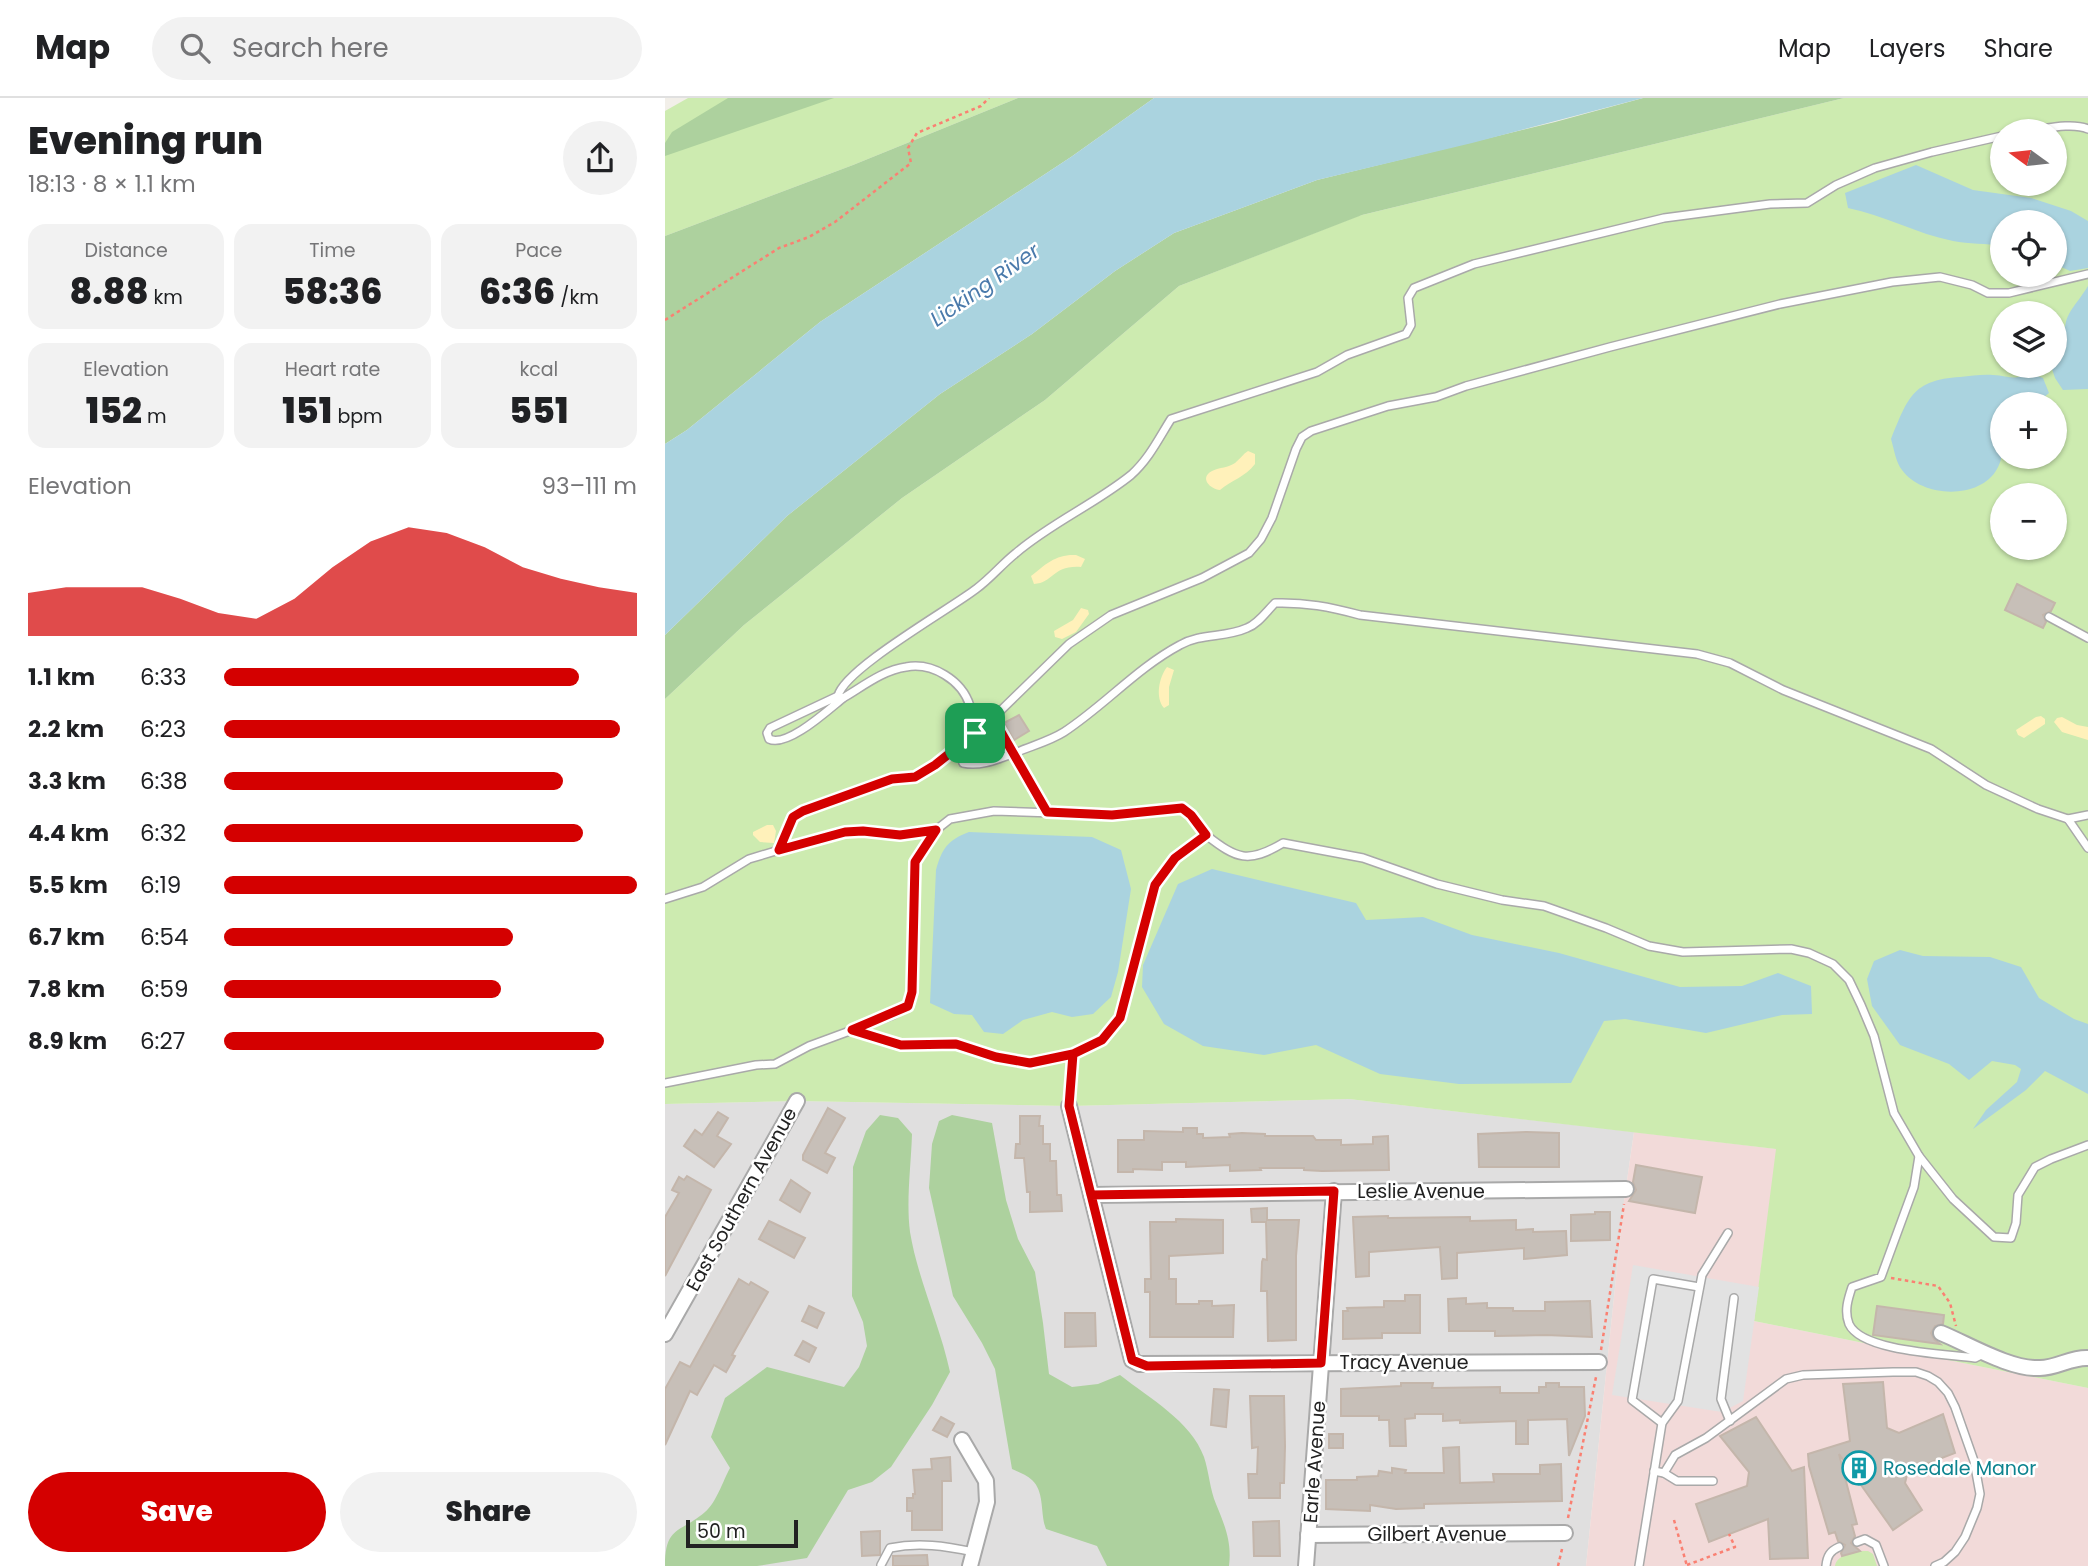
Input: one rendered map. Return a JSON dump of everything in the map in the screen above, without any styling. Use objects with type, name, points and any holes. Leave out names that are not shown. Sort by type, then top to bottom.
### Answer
[{"type":"street","name":"East Southern Avenue","points":[[665,1335],[797,1101]]},
{"type":"street","points":[[1069,1106],[1091,1195]]},
{"type":"street","name":"Leslie Avenue","points":[[1091,1195],[1334,1191],[1625,1195]]},
{"type":"street","name":"Earle Avenue","points":[[1306,1566],[1334,1191]]},
{"type":"street","name":"Tracy Avenue","points":[[1091,1195],[1132,1360],[1139,1364],[1599,1362]]},
{"type":"street","points":[[1948,1336],[2007,1363],[2040,1368],[2072,1359],[2088,1358]]},
{"type":"street","points":[[962,1440],[986,1480],[987,1502],[972,1559]]},
{"type":"street","name":"Gilbert Avenue","points":[[1308,1535],[1565,1533]]},
{"type":"lane","points":[[2067,127],[2084,126],[2088,129]]},
{"type":"lane","points":[[841,697],[840,688],[853,675],[977,589],[1016,553],[1132,474],[1148,458],[1171,419],[1317,372],[1347,355],[1406,334],[1411,325],[1408,298],[1414,288],[1474,264],[1664,218],[1770,204],[1807,203],[1836,185],[1875,169],[1990,138]]},
{"type":"lane","points":[[665,899],[703,887],[749,859],[779,850],[793,817],[803,811],[892,779],[915,777],[935,765],[993,718],[1069,644],[1111,615],[1202,578],[1249,552],[1261,539],[1272,518],[1302,437],[1311,431],[1388,406],[1436,397],[1466,386],[1610,347],[1780,304],[1892,282],[1940,277],[1972,285],[1988,293],[2009,293],[2088,274]]},
{"type":"lane","points":[[958,746],[963,763],[975,766],[1062,733],[1152,662],[1182,643],[1201,636],[1246,629],[1258,622],[1275,603],[1297,602],[1324,605],[1360,615],[1697,654],[1730,663],[1783,690],[1931,749],[1986,785],[2038,809],[2068,819],[2088,815]]},
{"type":"lane","points":[[2049,617],[2088,638]]},
{"type":"lane","points":[[841,697],[791,737],[779,742],[769,739],[767,733],[770,728],[841,697],[887,673],[905,667],[924,666],[956,683],[969,704],[975,733]]},
{"type":"lane","points":[[993,718],[1047,812]]},
{"type":"lane","points":[[665,1083],[756,1065],[775,1065],[809,1046],[908,1006],[912,992],[915,862],[936,830],[950,819],[994,811],[1112,815],[1182,808],[1206,835],[1229,853],[1248,857],[1268,852],[1283,843],[1363,858],[1437,884],[1502,900],[1544,906],[1649,946],[1683,952],[1791,948],[1833,964],[1849,980],[1874,1036],[1894,1113],[1919,1156],[1953,1199],[1994,1237],[2011,1238],[2016,1223],[2018,1195],[2035,1167],[2088,1145]]},
{"type":"lane","points":[[2068,819],[2088,848]]},
{"type":"lane","points":[[852,1030],[901,1045],[956,1044],[996,1057],[1030,1063],[1073,1054],[1102,1040],[1120,1018],[1155,885],[1175,858],[1206,835]]},
{"type":"lane","points":[[1919,1156],[1914,1187],[1881,1277],[1853,1287],[1846,1303],[1850,1326],[1865,1340],[1886,1346],[1975,1358],[1987,1352]]},
{"type":"lane","points":[[1639,1566],[1662,1423],[1678,1401],[1702,1275],[1728,1233]]},
{"type":"lane","points":[[1662,1423],[1632,1400],[1653,1279],[1699,1287]]},
{"type":"lane","points":[[1730,1420],[1721,1399],[1734,1298]]},
{"type":"lane","points":[[1664,1472],[1675,1455],[1706,1438],[1786,1379],[1803,1374],[1916,1372],[1938,1382],[1948,1393],[1974,1461],[1980,1494],[1965,1537],[1955,1552],[1935,1566]]},
{"type":"lane","points":[[1654,1471],[1664,1472],[1677,1481],[1713,1481]]},
{"type":"lane","points":[[1857,1542],[1865,1539],[1876,1545],[1884,1566]]},
{"type":"lane","points":[[881,1565],[891,1548],[909,1544],[941,1545],[972,1559]]},
{"type":"lane","points":[[1826,1566],[1826,1559],[1832,1550],[1839,1547]]},
{"type":"path","points":[[665,320],[779,248],[809,237],[835,222],[911,163],[908,148],[917,133],[981,106],[989,98]]},
{"type":"path","points":[[779,850],[845,832],[900,835],[936,830]]},
{"type":"path","points":[[1069,1106],[1073,1054]]},
{"type":"path","points":[[1558,1566],[1599,1362],[1625,1195]]},
{"type":"path","points":[[1881,1277],[1938,1286],[1950,1303],[1957,1324],[1948,1336]]},
{"type":"path","points":[[1674,1520],[1687,1566],[1735,1546],[1729,1534]]},
{"type":"shaded area","points":[[1349,1099],[1634,1132],[1624,1201],[1586,1566],[665,1566],[665,1104],[797,1101],[1069,1106]]},
{"type":"shaded area","points":[[1634,1132],[1777,1149],[1754,1321],[2088,1388],[2088,1566],[1586,1566],[1624,1201]]},
{"type":"shaded area","points":[[1633,1265],[1759,1287],[1743,1401],[1722,1412],[1612,1395]]},
{"type":"green space","points":[[688,98],[1018,98],[853,165],[665,236],[665,111]]},
{"type":"green space","points":[[728,98],[834,98],[665,156],[665,143],[672,132]]},
{"type":"green space","points":[[1018,98],[1154,98],[1071,157],[820,322],[687,430],[665,444],[665,236],[853,165]]},
{"type":"green space","points":[[1643,98],[1844,98],[1362,215],[1179,286],[1045,400],[902,498],[744,625],[665,699],[665,635],[787,516],[940,394],[1032,334],[1115,271],[1174,233],[1317,180]]},
{"type":"green space","points":[[1844,98],[2088,98],[2088,1388],[1754,1321],[1776,1149],[1349,1099],[1069,1106],[797,1101],[665,1104],[665,699],[744,625],[902,498],[1045,400],[1179,286],[1358,216]]},
{"type":"green space","points":[[880,1115],[898,1118],[912,1134],[910,1232],[918,1268],[950,1372],[932,1405],[891,1467],[872,1482],[848,1490],[807,1558],[757,1566],[665,1566],[671,1536],[709,1508],[730,1468],[711,1437],[725,1398],[767,1367],[844,1387],[859,1367],[867,1346],[863,1322],[852,1296],[853,1167],[866,1131]]},
{"type":"green space","points":[[952,1115],[992,1123],[1006,1200],[1018,1239],[1035,1272],[1049,1374],[1072,1387],[1098,1384],[1120,1375],[1179,1421],[1198,1444],[1204,1457],[1214,1499],[1227,1534],[1229,1566],[1107,1566],[1097,1546],[1046,1529],[1041,1497],[1036,1485],[1028,1477],[1012,1469],[995,1369],[953,1296],[929,1188],[932,1144],[939,1121]]},
{"type":"green space","points":[[1860,1551],[1873,1554],[1877,1566],[1835,1566],[1841,1557]]},
{"type":"sand","points":[[1248,451],[1255,454],[1255,464],[1247,472],[1220,490],[1207,483],[1208,474],[1232,465]]},
{"type":"sand","points":[[1076,555],[1085,559],[1081,567],[1064,569],[1046,581],[1034,584],[1031,576],[1047,564],[1063,556]]},
{"type":"sand","points":[[1081,608],[1088,610],[1089,614],[1076,632],[1062,639],[1055,637],[1054,631],[1073,620]]},
{"type":"sand","points":[[1167,667],[1174,670],[1169,687],[1169,705],[1164,708],[1159,688]]},
{"type":"sand","points":[[2036,717],[2045,719],[2045,724],[2024,738],[2018,735],[2016,730]]},
{"type":"sand","points":[[2062,717],[2088,727],[2088,740],[2062,732],[2054,722]]},
{"type":"sand","points":[[773,825],[776,831],[774,843],[760,842],[753,835],[753,832]]},
{"type":"water","name":"Licking River","points":[[1154,98],[1643,98],[1317,180],[1174,233],[1115,271],[1032,334],[940,394],[787,516],[665,635],[665,444],[687,430],[820,322],[1071,157]]},
{"type":"water","points":[[1916,165],[1973,190],[1990,192],[1990,196],[2031,198],[2071,211],[2088,221],[2088,268],[2067,270],[2067,210],[1990,210],[1990,245],[1977,244],[1940,238],[1848,208],[1845,193]]},
{"type":"water","points":[[2088,286],[2088,389],[2063,390],[2055,378],[2067,378],[2069,314]]},
{"type":"water","points":[[1990,375],[1990,378],[2043,378],[2049,392],[1990,392],[1990,469],[1997,469],[1989,479],[1978,486],[1951,492],[1923,486],[1911,479],[1897,460],[1891,439],[1908,402],[1922,387],[1931,382]]},
{"type":"water","points":[[969,832],[1092,837],[1121,850],[1131,889],[1118,972],[1111,997],[1093,1014],[1072,1017],[1052,1012],[1023,1020],[1003,1034],[984,1032],[972,1015],[954,1014],[930,1003],[936,870],[947,846]]},
{"type":"water","points":[[1212,869],[1356,903],[1366,920],[1423,917],[1472,935],[1559,953],[1680,987],[1742,986],[1778,973],[1811,986],[1812,1014],[1782,1015],[1706,1033],[1625,1019],[1604,1021],[1571,1083],[1459,1084],[1380,1074],[1316,1045],[1264,1055],[1203,1046],[1164,1024],[1142,987],[1143,965],[1178,884]]},
{"type":"water","points":[[1900,950],[1923,956],[1990,957],[2021,967],[2039,998],[2074,1019],[2088,1024],[2088,1094],[2045,1071],[2026,1090],[1973,1129],[1986,1110],[2017,1082],[2021,1069],[2015,1065],[1992,1061],[1969,1080],[1949,1064],[1900,1045],[1872,1006],[1867,979],[1874,961]]},
{"type":"building","points":[[2017,584],[2055,603],[2051,611],[2043,615],[2046,622],[2043,628],[2005,610]]},
{"type":"building","points":[[1019,715],[1029,731],[1014,740],[1004,723]]},
{"type":"building","points":[[828,1108],[845,1118],[825,1153],[835,1158],[827,1173],[803,1160],[803,1155]]},
{"type":"building","points":[[718,1112],[728,1118],[717,1136],[731,1144],[714,1167],[684,1146],[695,1130],[702,1135]]},
{"type":"building","points":[[1020,1116],[1040,1116],[1043,1144],[1050,1144],[1050,1161],[1056,1161],[1057,1195],[1061,1195],[1062,1211],[1030,1212],[1030,1192],[1027,1192],[1024,1158],[1015,1158],[1016,1144],[1020,1144]]},
{"type":"building","points":[[1183,1128],[1197,1128],[1197,1134],[1203,1134],[1203,1138],[1230,1137],[1229,1134],[1242,1133],[1313,1136],[1316,1140],[1341,1140],[1341,1145],[1373,1144],[1373,1137],[1388,1136],[1389,1170],[1260,1168],[1261,1170],[1230,1171],[1230,1165],[1186,1167],[1186,1162],[1162,1162],[1162,1170],[1133,1169],[1133,1172],[1118,1172],[1118,1140],[1144,1140],[1144,1131],[1183,1132]]},
{"type":"building","points":[[1559,1133],[1559,1167],[1479,1167],[1478,1134]]},
{"type":"building","points":[[1636,1165],[1702,1177],[1695,1213],[1629,1201],[1636,1190],[1633,1182]]},
{"type":"building","points":[[687,1176],[711,1190],[665,1276],[665,1217],[679,1193],[672,1190],[679,1177],[684,1180]]},
{"type":"building","points":[[791,1180],[810,1193],[800,1212],[780,1200]]},
{"type":"building","points":[[1267,1208],[1267,1220],[1299,1220],[1296,1340],[1268,1341],[1267,1291],[1261,1291],[1262,1262],[1263,1259],[1267,1260],[1266,1222],[1252,1222],[1251,1209]]},
{"type":"building","points":[[1610,1212],[1610,1240],[1571,1241],[1571,1215]]},
{"type":"building","points":[[1353,1217],[1470,1217],[1470,1221],[1516,1220],[1516,1230],[1566,1231],[1567,1255],[1524,1259],[1524,1248],[1457,1253],[1457,1278],[1442,1279],[1440,1247],[1369,1252],[1369,1276],[1356,1277]]},
{"type":"building","points":[[1176,1219],[1223,1220],[1223,1253],[1169,1256],[1169,1279],[1176,1279],[1176,1304],[1212,1301],[1212,1306],[1234,1305],[1233,1337],[1150,1337],[1150,1292],[1145,1292],[1145,1279],[1151,1279],[1150,1222],[1176,1222]]},
{"type":"building","points":[[769,1221],[805,1238],[794,1258],[759,1239]]},
{"type":"building","points":[[739,1279],[749,1285],[751,1282],[768,1292],[732,1355],[735,1356],[726,1372],[714,1365],[697,1395],[690,1391],[665,1445],[665,1389],[680,1362],[690,1367]]},
{"type":"building","points":[[1405,1295],[1420,1295],[1420,1333],[1382,1333],[1382,1338],[1343,1339],[1343,1311],[1348,1311],[1347,1308],[1384,1307],[1384,1301],[1405,1301]]},
{"type":"building","points":[[1466,1298],[1466,1304],[1487,1303],[1487,1308],[1513,1308],[1513,1311],[1545,1311],[1545,1302],[1590,1301],[1592,1337],[1495,1336],[1495,1331],[1449,1331],[1448,1299]]},
{"type":"building","points":[[809,1306],[824,1313],[817,1328],[802,1321]]},
{"type":"building","points":[[1877,1306],[1944,1315],[1943,1324],[1935,1326],[1931,1333],[1940,1344],[1873,1335]]},
{"type":"building","points":[[1065,1313],[1095,1313],[1096,1346],[1065,1347]]},
{"type":"building","points":[[803,1341],[816,1348],[809,1362],[795,1355]]},
{"type":"building","points":[[1883,1382],[1887,1428],[1899,1433],[1943,1414],[1955,1453],[1908,1471],[1905,1483],[1922,1510],[1893,1530],[1839,1454],[1857,1524],[1852,1525],[1855,1536],[1851,1543],[1860,1551],[1842,1556],[1845,1545],[1838,1541],[1835,1532],[1829,1534],[1808,1454],[1850,1441],[1843,1384]]},
{"type":"building","points":[[1401,1383],[1433,1383],[1432,1388],[1500,1387],[1500,1393],[1539,1393],[1539,1387],[1546,1387],[1546,1383],[1559,1383],[1559,1387],[1584,1387],[1585,1416],[1569,1456],[1567,1419],[1528,1420],[1528,1444],[1516,1444],[1516,1421],[1460,1423],[1460,1420],[1443,1421],[1443,1414],[1415,1414],[1415,1418],[1405,1419],[1406,1446],[1390,1446],[1389,1420],[1379,1420],[1379,1416],[1341,1416],[1341,1389],[1401,1386]]},
{"type":"building","points":[[1214,1389],[1229,1390],[1226,1427],[1211,1425]]},
{"type":"building","points":[[1250,1396],[1284,1396],[1284,1483],[1280,1483],[1280,1498],[1249,1498],[1248,1474],[1257,1474],[1258,1447],[1252,1448]]},
{"type":"building","points":[[941,1417],[954,1424],[947,1437],[933,1430]]},
{"type":"building","points":[[1756,1417],[1792,1471],[1804,1467],[1808,1558],[1770,1559],[1768,1519],[1709,1542],[1696,1504],[1747,1486],[1749,1472],[1720,1436]]},
{"type":"building","points":[[1329,1434],[1343,1434],[1343,1448],[1329,1448]]},
{"type":"building","points":[[1459,1447],[1460,1483],[1494,1482],[1493,1474],[1540,1474],[1540,1465],[1561,1464],[1562,1501],[1424,1504],[1424,1508],[1396,1509],[1370,1505],[1370,1511],[1326,1509],[1326,1480],[1357,1480],[1357,1477],[1378,1476],[1379,1471],[1392,1473],[1392,1468],[1406,1470],[1405,1473],[1444,1473],[1443,1448]]},
{"type":"building","points":[[950,1457],[951,1481],[942,1481],[942,1530],[912,1530],[912,1511],[907,1511],[907,1498],[913,1498],[915,1494],[913,1470],[932,1469],[931,1459]]},
{"type":"building","points":[[1279,1521],[1280,1556],[1254,1556],[1253,1522]]},
{"type":"building","points":[[880,1531],[880,1555],[862,1556],[861,1532]]},
{"type":"building","points":[[927,1555],[928,1566],[893,1566],[893,1556]]},
{"type":"place","name":"Rosedale Manor","points":[[1859,1468]]},
{"type":"route","points":[[975,733],[935,765],[915,777],[892,779],[803,811],[793,817],[779,850],[845,832],[900,835],[936,830],[915,862],[912,992],[908,1006],[852,1030],[901,1045],[956,1044],[996,1057],[1030,1063],[1073,1054],[1069,1106],[1091,1195],[1334,1191],[1321,1363],[1147,1366],[1132,1360],[1091,1195],[1069,1106],[1073,1054],[1102,1040],[1120,1018],[1155,885],[1175,858],[1206,835],[1182,808],[1112,815],[1047,812],[993,718],[975,733]]}]
